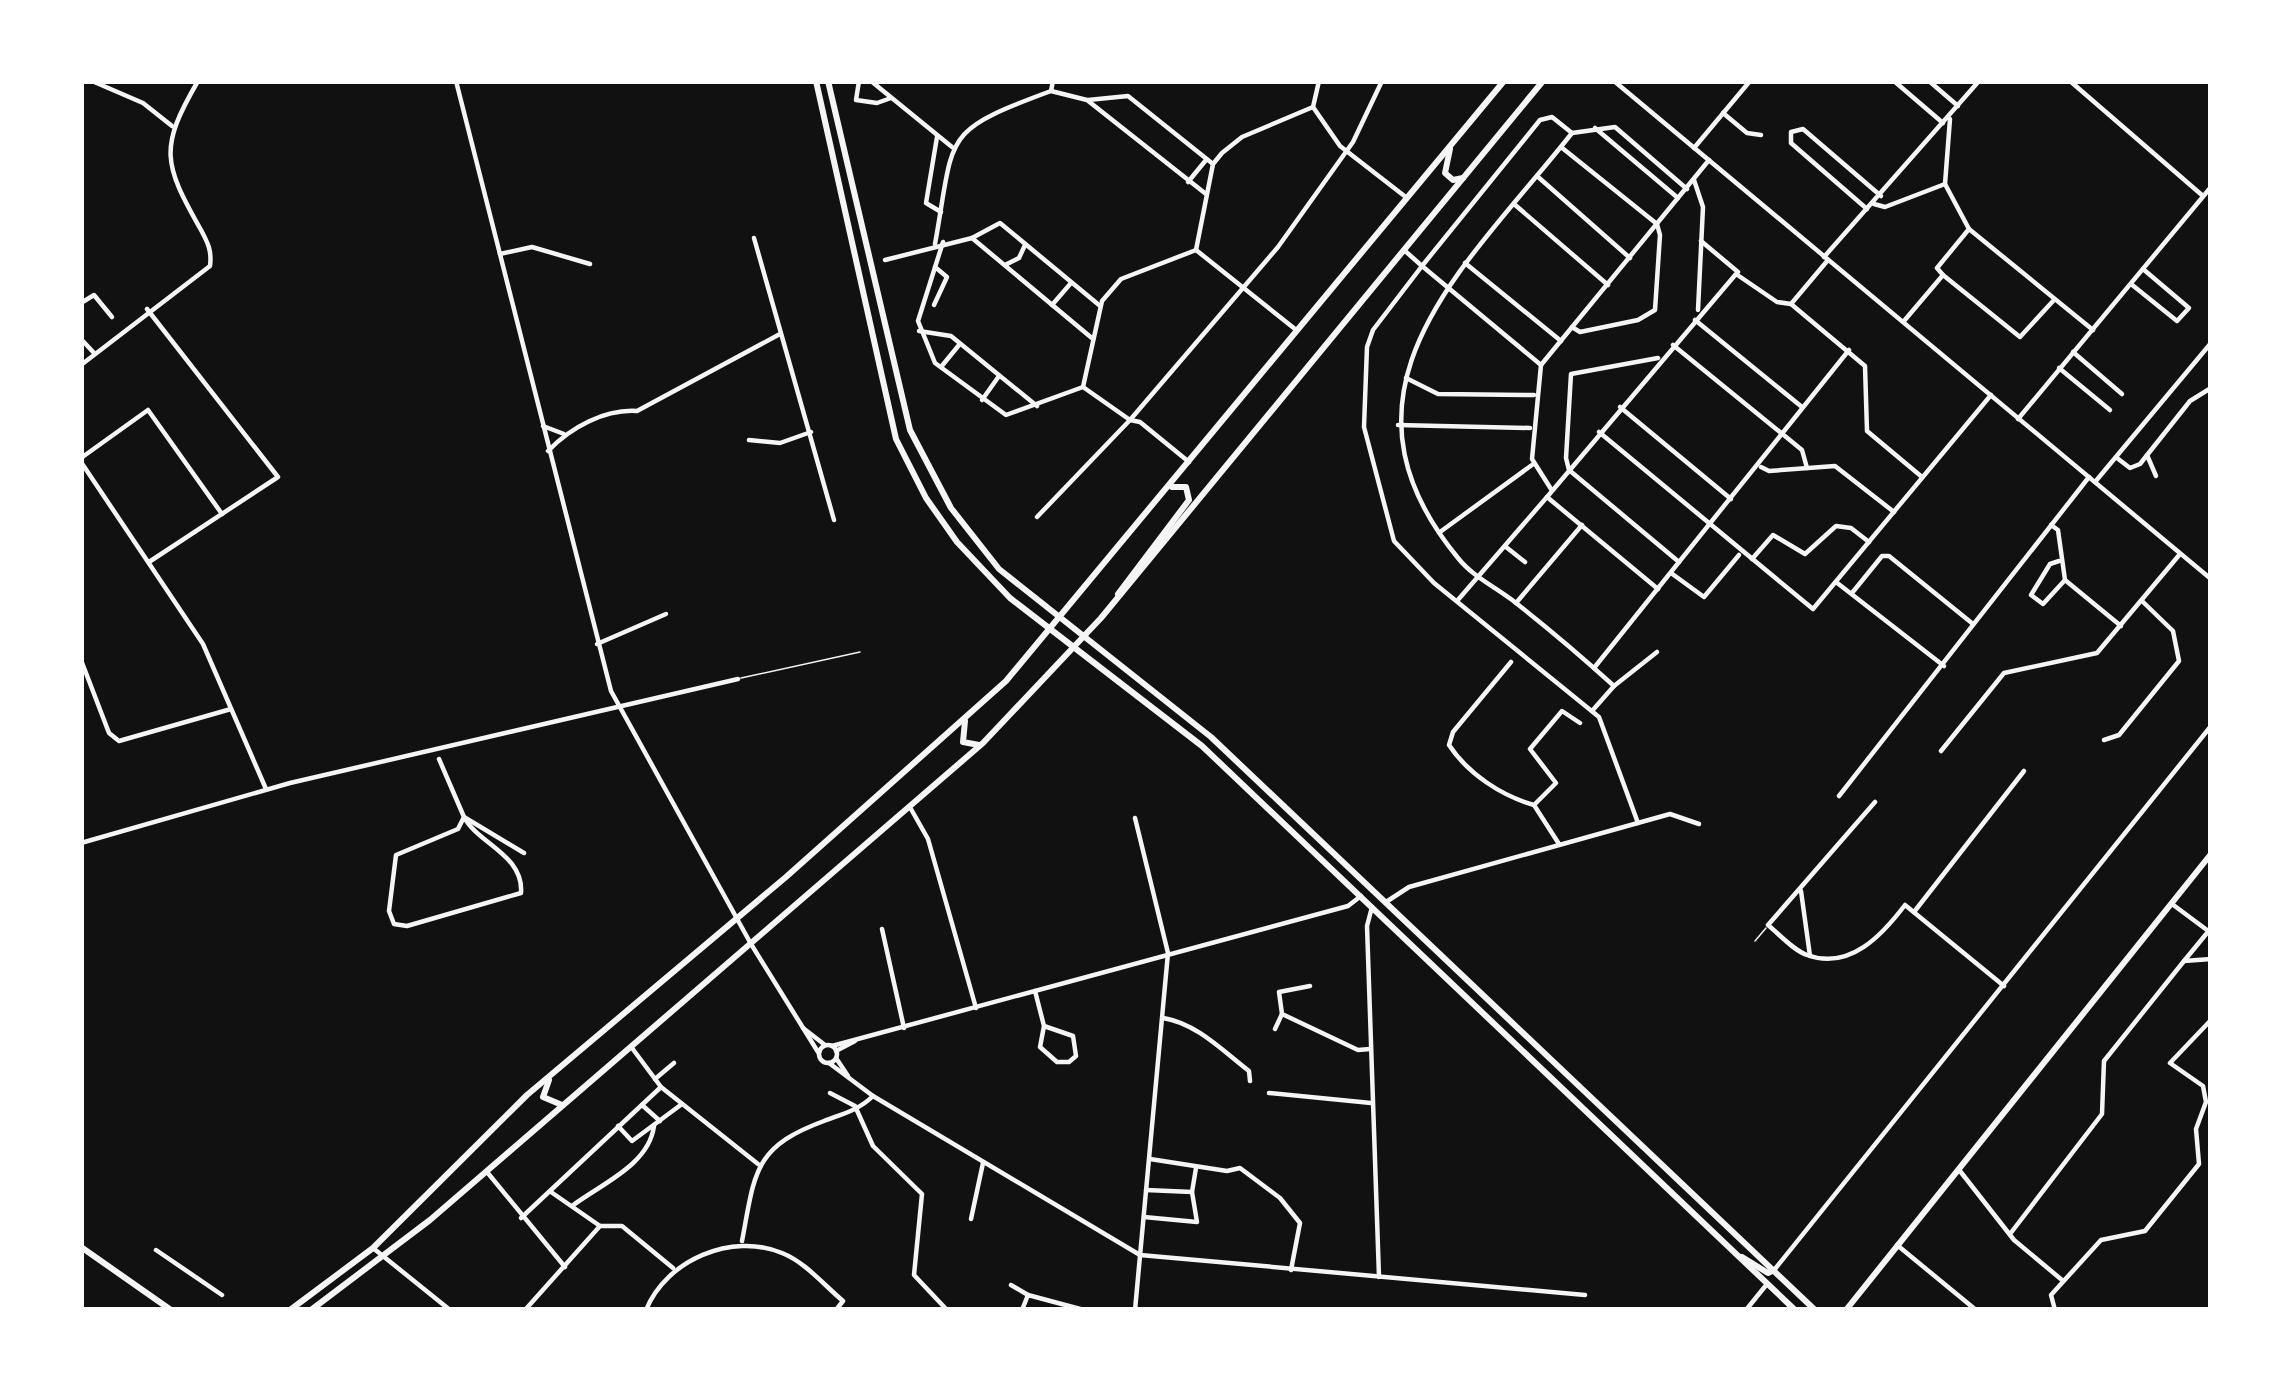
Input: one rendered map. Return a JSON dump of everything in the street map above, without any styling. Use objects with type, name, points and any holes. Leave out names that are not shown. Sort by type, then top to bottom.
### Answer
[{"type":"main road","points":[[816,81],[896,439],[917,482],[972,560],[1052,630],[1202,746],[1529,1052],[1795,1310]]},
{"type":"main road","points":[[828,81],[908,423],[930,473],[999,569],[1193,722],[1814,1310]]},
{"type":"main road","points":[[290,1310],[373,1248],[481,1137],[970,713],[1052,630],[1504,81]]},
{"type":"main road","points":[[311,1310],[488,1172],[983,743],[1085,636],[1543,81]]},
{"type":"main road","points":[[1450,146],[1444,173],[1453,180],[1465,176]]},
{"type":"main road","points":[[857,269],[870,265]]},
{"type":"main road","points":[[1117,597],[1119,587],[1191,495],[1182,485],[1164,490]]},
{"type":"main road","points":[[970,713],[961,728],[963,742],[973,747],[983,743]]},
{"type":"main road","points":[[1846,1310],[2211,854]]},
{"type":"main road","points":[[1529,1052],[1537,1044]]},
{"type":"main road","points":[[551,1075],[543,1097],[554,1106],[565,1105]]},
{"type":"main road","points":[[81,1247],[171,1310]]},
{"type":"main road","points":[[1740,1258],[1768,1273],[1774,1270]]},
{"type":"street","points":[[92,81],[143,103],[172,126]]},
{"type":"street","points":[[81,364],[147,309],[206,271],[212,259],[209,243],[169,164],[172,126],[198,81]]},
{"type":"street","points":[[456,81],[616,705],[736,919],[818,1052],[873,1096],[1140,1255],[1585,1295]]},
{"type":"street","points":[[859,81],[856,100],[877,103],[891,98]]},
{"type":"street","points":[[871,81],[952,147]]},
{"type":"street","points":[[1051,92],[1053,81]]},
{"type":"street","points":[[1319,81],[1313,107],[1346,151],[1408,199]]},
{"type":"street","points":[[1037,517],[1130,420],[1278,247],[1346,151],[1382,81]]},
{"type":"street","points":[[1614,81],[2211,579]]},
{"type":"street","points":[[1694,148],[1750,81]]},
{"type":"street","points":[[1894,81],[1946,120]]},
{"type":"street","points":[[1929,81],[1958,106]]},
{"type":"street","points":[[1791,304],[1979,81]]},
{"type":"street","points":[[2070,81],[2203,196]]},
{"type":"street","points":[[1083,387],[1006,415],[940,367],[918,332],[935,267],[952,147],[976,119],[1051,92],[1088,100],[1128,95],[1210,162]]},
{"type":"street","points":[[1088,100],[1206,194]]},
{"type":"street","points":[[1188,182],[1234,140],[1313,107]]},
{"type":"street","points":[[1723,113],[1748,134],[1761,134]]},
{"type":"street","points":[[1572,133],[1552,117],[1540,120],[1370,337],[1364,427],[1394,541],[1456,602],[1592,711],[1639,823]]},
{"type":"street","points":[[1946,120],[1945,184],[1969,230],[2093,330]]},
{"type":"street","points":[[1593,126],[1678,198]]},
{"type":"street","points":[[1614,686],[1479,576],[1439,532],[1419,501],[1398,425],[1406,378],[1445,286],[1572,133],[1593,126],[1615,127],[1687,189]]},
{"type":"street","points":[[1868,210],[1791,143],[1791,132],[1803,129],[1881,196]]},
{"type":"street","points":[[938,135],[926,203],[941,212]]},
{"type":"street","points":[[1561,147],[1657,224],[1660,254],[1655,310],[1638,320],[1580,332],[1572,328]]},
{"type":"street","points":[[934,160],[949,166]]},
{"type":"street","points":[[1552,490],[1534,465],[1534,395],[1540,364],[1709,160]]},
{"type":"street","points":[[1196,250],[1210,162]]},
{"type":"street","points":[[1537,176],[1630,258]]},
{"type":"street","points":[[1694,180],[1703,207],[1700,313]]},
{"type":"street","points":[[1874,204],[1885,207],[1945,184]]},
{"type":"street","points":[[2018,418],[2211,187]]},
{"type":"street","points":[[1514,203],[1608,285]]},
{"type":"street","points":[[885,260],[972,238],[1000,224],[1100,305]]},
{"type":"street","points":[[1969,230],[1937,268],[1943,275],[2020,337],[2054,300]]},
{"type":"street","points":[[754,238],[834,520]]},
{"type":"street","points":[[972,238],[1094,339]]},
{"type":"street","points":[[1700,242],[1777,302],[1791,304],[1865,366],[1867,431],[1922,477]]},
{"type":"street","points":[[1005,265],[1018,258],[1026,244]]},
{"type":"street","points":[[500,254],[532,247],[590,264]]},
{"type":"street","points":[[1196,250],[1298,332]]},
{"type":"street","points":[[1083,387],[1100,305],[1121,279],[1196,250]]},
{"type":"street","points":[[1404,250],[1540,364]]},
{"type":"street","points":[[1465,263],[1561,341]]},
{"type":"street","points":[[934,305],[947,277],[935,267]]},
{"type":"street","points":[[2131,284],[2177,321],[2188,308],[2143,269]]},
{"type":"street","points":[[1456,602],[1694,319],[1739,273]]},
{"type":"street","points":[[1903,322],[1943,275]]},
{"type":"street","points":[[1052,304],[1072,282]]},
{"type":"street","points":[[81,304],[94,295],[112,317]]},
{"type":"street","points":[[147,309],[278,477],[149,562]]},
{"type":"street","points":[[1694,319],[1802,407]]},
{"type":"street","points":[[918,332],[941,331],[959,342],[1036,406]]},
{"type":"street","points":[[548,451],[565,434],[612,411],[637,410],[782,334]]},
{"type":"street","points":[[81,339],[94,353]]},
{"type":"street","points":[[940,367],[954,357],[959,342]]},
{"type":"street","points":[[1839,796],[2050,525],[2116,458],[2211,343]]},
{"type":"street","points":[[1672,345],[1802,450],[1807,468]]},
{"type":"street","points":[[1594,668],[1849,350]]},
{"type":"street","points":[[2073,352],[2122,394]]},
{"type":"street","points":[[1569,470],[1571,374],[1646,357],[1660,360]]},
{"type":"street","points":[[2059,368],[2110,410]]},
{"type":"street","points":[[982,400],[1000,376]]},
{"type":"street","points":[[1406,378],[1438,394],[1534,395]]},
{"type":"street","points":[[1083,387],[1140,422],[1189,462]]},
{"type":"street","points":[[2116,458],[2130,468],[2147,455],[2190,401],[2211,388]]},
{"type":"street","points":[[1599,432],[1750,561],[1813,608],[1990,395]]},
{"type":"street","points":[[1620,407],[1731,500]]},
{"type":"street","points":[[222,514],[148,410],[81,460],[203,644],[266,789]]},
{"type":"street","points":[[1398,425],[1533,428]]},
{"type":"street","points":[[543,426],[565,434]]},
{"type":"street","points":[[748,440],[780,443],[811,432]]},
{"type":"street","points":[[2147,455],[2156,476]]},
{"type":"street","points":[[1439,532],[1534,465]]},
{"type":"street","points":[[1759,465],[1769,471],[1841,469],[1894,512]]},
{"type":"street","points":[[1569,470],[1679,562]]},
{"type":"street","points":[[1547,497],[1658,589]]},
{"type":"street","points":[[1516,603],[1582,525]]},
{"type":"street","points":[[2050,525],[2058,530],[2065,580],[2121,626]]},
{"type":"street","points":[[1750,561],[1773,535],[1800,554],[1836,526],[1851,528],[1869,542]]},
{"type":"street","points":[[1506,547],[1525,562]]},
{"type":"street","points":[[1671,573],[1704,597],[1741,553]]},
{"type":"street","points":[[1941,751],[2004,673],[2092,657],[2180,554]]},
{"type":"street","points":[[1852,593],[1882,556],[1888,556],[1973,624]]},
{"type":"street","points":[[2059,561],[2050,564],[2030,595],[2042,604],[2049,602],[2065,580]]},
{"type":"street","points":[[1836,582],[1944,665]]},
{"type":"street","points":[[2104,740],[2119,735],[2179,661],[2173,631],[2142,601]]},
{"type":"street","points":[[597,644],[666,614]]},
{"type":"street","points":[[1592,711],[1614,686],[1657,652]]},
{"type":"street","points":[[81,660],[114,739],[231,709]]},
{"type":"street","points":[[1511,662],[1453,732],[1449,745],[1510,801],[1534,805],[1559,844]]},
{"type":"street","points":[[81,843],[266,789],[738,679]]},
{"type":"street","points":[[81,690],[91,686]]},
{"type":"street","points":[[1534,805],[1556,782],[1530,749],[1562,711],[1580,723]]},
{"type":"street","points":[[1774,1270],[2211,726]]},
{"type":"street","points":[[439,759],[470,829],[495,843],[523,886],[514,897],[406,926],[390,920],[396,855],[458,830],[464,817]]},
{"type":"street","points":[[1914,913],[2024,771]]},
{"type":"street","points":[[1875,802],[1768,925],[1810,956],[1870,946],[1905,905],[2004,986]]},
{"type":"street","points":[[910,809],[928,838],[976,1008]]},
{"type":"street","points":[[1385,902],[1409,886],[1670,814],[1699,824]]},
{"type":"street","points":[[464,817],[524,853]]},
{"type":"street","points":[[1135,818],[1168,953],[1135,1310]]},
{"type":"street","points":[[1801,890],[1810,956]]},
{"type":"street","points":[[818,1052],[1348,906],[1361,896]]},
{"type":"street","points":[[2010,1234],[2102,1114],[2104,1061],[2210,932],[2171,903]]},
{"type":"street","points":[[1372,907],[1367,926],[1379,1277]]},
{"type":"street","points":[[882,929],[904,1028]]},
{"type":"street","points":[[2184,962],[2211,959]]},
{"type":"street","points":[[1275,1029],[1282,1014],[1279,992],[1310,986]]},
{"type":"street","points":[[1035,991],[1044,1026],[1040,1047],[1057,1062],[1070,1063],[1076,1056],[1073,1036],[1044,1026]]},
{"type":"street","points":[[1282,1014],[1358,1050],[1370,1049]]},
{"type":"street","points":[[1163,1018],[1180,1021],[1209,1040],[1249,1071],[1250,1081]]},
{"type":"street","points":[[2055,1310],[2051,1295],[2101,1240],[2145,1231],[2199,1164],[2196,1129],[2206,1102],[2203,1086],[2170,1063],[2211,1020]]},
{"type":"street","points":[[803,1028],[832,1050],[848,1076]]},
{"type":"street","points":[[632,1048],[661,1087],[758,1164]]},
{"type":"street","points":[[829,1063],[832,1050]]},
{"type":"street","points":[[656,1079],[674,1063]]},
{"type":"street","points":[[520,1218],[661,1087]]},
{"type":"street","points":[[830,1093],[857,1109],[874,1146],[922,1194],[914,1275],[947,1310]]},
{"type":"street","points":[[1269,1093],[1373,1104]]},
{"type":"street","points":[[741,1244],[758,1164],[788,1134],[857,1109],[873,1096]]},
{"type":"street","points":[[618,1126],[632,1141],[682,1104]]},
{"type":"street","points":[[642,1105],[657,1124]]},
{"type":"street","points":[[572,1206],[632,1166],[652,1142],[657,1124]]},
{"type":"street","points":[[1149,1159],[1196,1168],[1240,1168],[1298,1215],[1291,1270]]},
{"type":"street","points":[[971,1219],[982,1162]]},
{"type":"street","points":[[1144,1217],[1196,1222],[1192,1192],[1196,1168]]},
{"type":"street","points":[[1958,1170],[2010,1234],[2062,1280]]},
{"type":"street","points":[[488,1172],[520,1218],[566,1267]]},
{"type":"street","points":[[549,1190],[601,1226],[622,1226],[673,1268]]},
{"type":"street","points":[[1146,1190],[1192,1192]]},
{"type":"street","points":[[525,1310],[601,1226]]},
{"type":"street","points":[[646,1310],[673,1268],[741,1244],[782,1253],[800,1265],[843,1301],[836,1310]]},
{"type":"street","points":[[1897,1245],[1976,1310]]},
{"type":"street","points":[[373,1248],[450,1310]]},
{"type":"street","points":[[156,1250],[222,1295]]},
{"type":"street","points":[[1746,1310],[1767,1284]]},
{"type":"street","points":[[1012,1286],[1084,1310]]},
{"type":"street","points":[[1022,1310],[1028,1295]]},
{"type":"lane","points":[[870,265],[885,260]]},
{"type":"lane","points":[[738,679],[860,652]]},
{"type":"lane","points":[[1755,941],[1768,925]]}]
